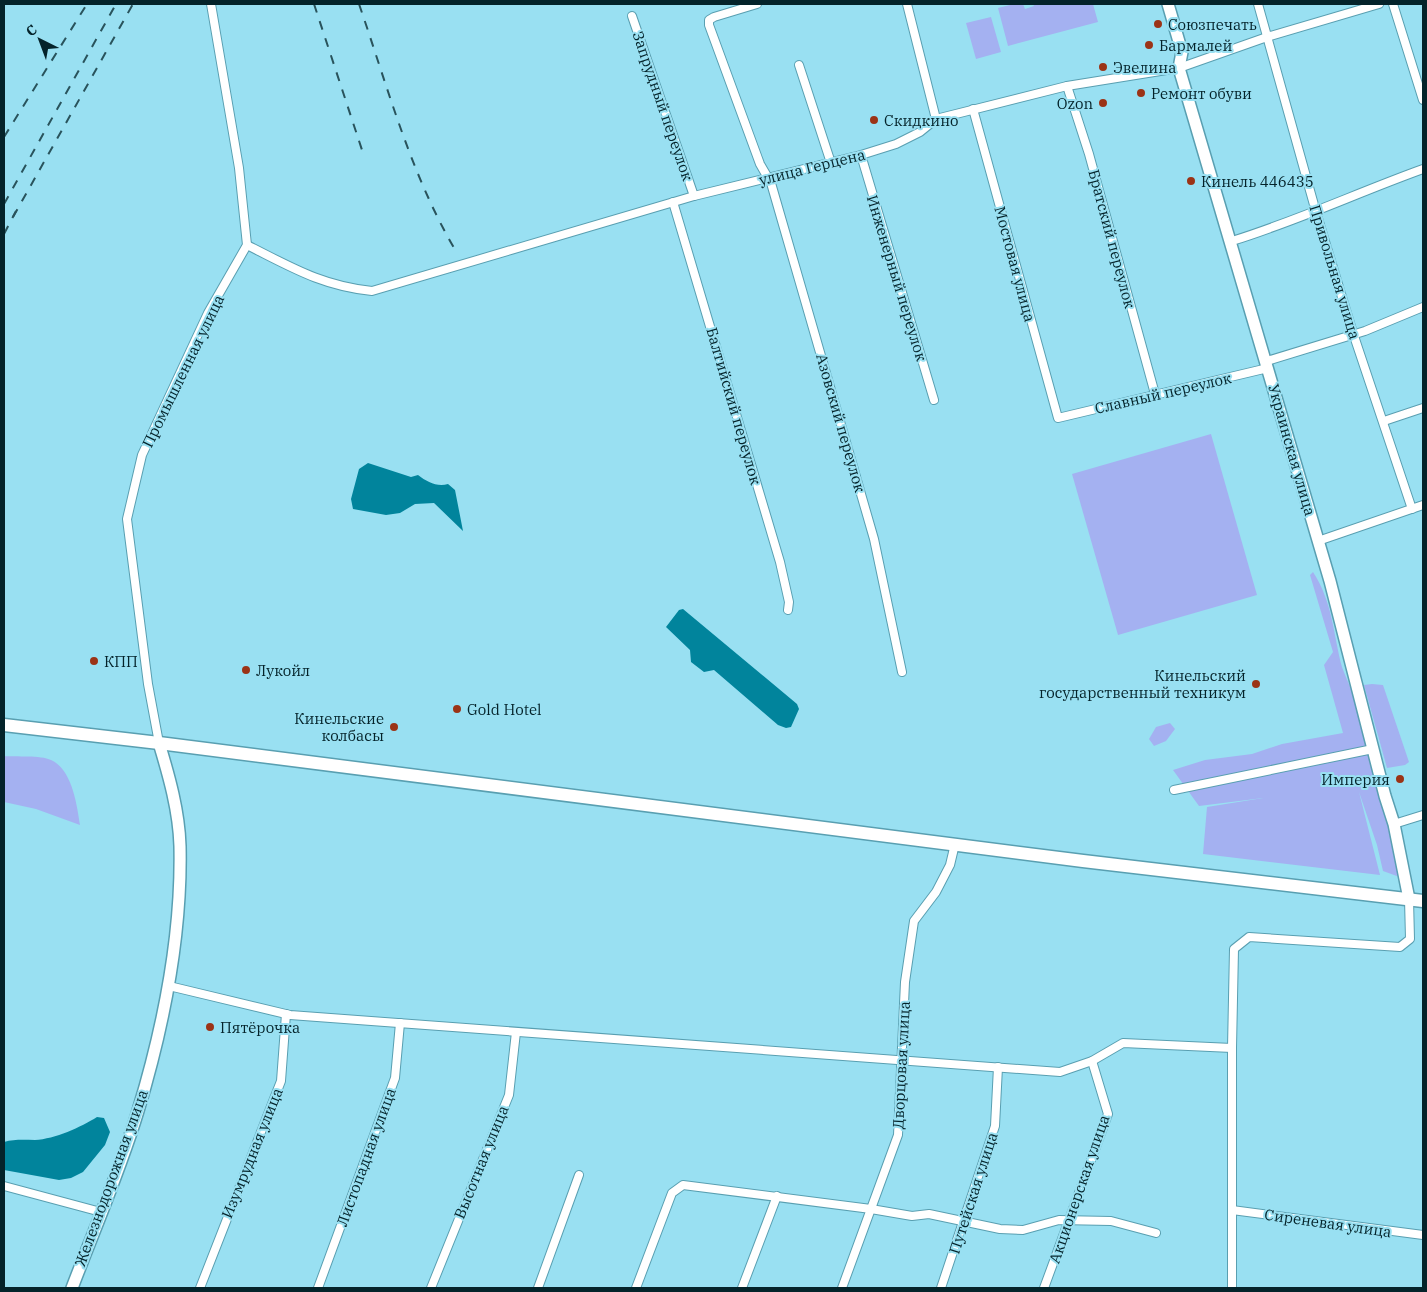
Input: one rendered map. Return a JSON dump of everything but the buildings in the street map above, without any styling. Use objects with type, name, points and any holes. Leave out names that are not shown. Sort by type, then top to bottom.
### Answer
[{"type":"main road","name":"Украинская улица","points":[[1168,4],[1182,52],[1179,68],[1232,241],[1330,581],[1394,824],[1409,899]]},
{"type":"main road","points":[[4,725],[160,742],[1083,861],[1423,901]]},
{"type":"main road","name":"Железнодорожная улица","points":[[72,1288],[138,1111],[169,986],[178,926],[180,845],[172,785],[160,742]]},
{"type":"street","points":[[211,4],[239,168],[247,244]]},
{"type":"street","points":[[756,4],[714,17],[710,20],[709,25],[760,164],[769,177]]},
{"type":"street","points":[[907,4],[936,119]]},
{"type":"street","name":"Привольная улица","points":[[1258,4],[1316,212],[1353,333],[1412,509]]},
{"type":"street","name":"улица Герцена","points":[[247,244],[310,277],[335,286],[372,291],[672,202],[861,155],[896,144],[920,132],[936,119],[1067,86],[1179,68],[1267,37],[1379,4]]},
{"type":"street","points":[[1393,4],[1423,100]]},
{"type":"street","name":"Запрудный переулок","points":[[632,16],[694,196]]},
{"type":"street","points":[[799,65],[831,163]]},
{"type":"street","name":"Братский переулок","points":[[1067,86],[1089,154],[1155,394]]},
{"type":"street","name":"Мостовая улица","points":[[973,109],[1058,418]]},
{"type":"street","name":"Инженерный переулок","points":[[861,155],[934,400]]},
{"type":"street","points":[[1232,241],[1316,212],[1372,188],[1423,170]]},
{"type":"street","name":"Азовский переулок","points":[[769,177],[874,538],[902,672]]},
{"type":"street","name":"Балтийский переулок","points":[[672,202],[780,562],[789,602],[788,610]]},
{"type":"street","name":"Промышленная улица","points":[[160,742],[148,684],[127,519],[142,455],[208,313],[247,244]]},
{"type":"street","name":"Славный переулок","points":[[1058,418],[1268,365],[1353,333],[1365,331],[1423,307]]},
{"type":"street","points":[[1384,421],[1423,408]]},
{"type":"street","points":[[1318,541],[1423,505]]},
{"type":"street","points":[[1174,790],[1373,749]]},
{"type":"street","points":[[1394,824],[1423,815]]},
{"type":"street","name":"Дворцовая улица","points":[[842,1288],[898,1136],[905,982],[914,921],[936,892],[950,865],[954,844]]},
{"type":"street","points":[[1232,1288],[1234,949],[1249,938],[1400,947],[1410,939],[1409,899]]},
{"type":"street","points":[[169,986],[286,1014],[1060,1072],[1092,1061],[1123,1043],[1232,1048]]},
{"type":"street","name":"Изумрудная улица","points":[[200,1288],[281,1081],[286,1014]]},
{"type":"street","name":"Листопадная улица","points":[[318,1288],[395,1078],[400,1023]]},
{"type":"street","name":"Высотная улица","points":[[430,1288],[509,1095],[516,1032]]},
{"type":"street","name":"Акционерская улица","points":[[1044,1288],[1108,1114],[1092,1061]]},
{"type":"street","name":"Путейская улица","points":[[941,1288],[995,1126],[998,1067]]},
{"type":"street","points":[[538,1288],[578,1175]]},
{"type":"street","points":[[636,1288],[672,1193],[679,1187],[692,1185],[912,1216],[930,1214],[1000,1229],[1023,1230],[1059,1220],[1111,1221],[1156,1233]]},
{"type":"street","points":[[4,1186],[101,1212]]},
{"type":"street","points":[[742,1288],[777,1196]]},
{"type":"street","name":"Сиреневая улица","points":[[1232,1210],[1423,1235]]},
{"type":"shaded area","points":[[1023,4],[1025,9],[1034,6],[1033,4],[1093,4],[1098,22],[1008,46],[998,8]]},
{"type":"shaded area","points":[[991,17],[1001,52],[976,59],[966,23]]},
{"type":"shaded area","points":[[1211,434],[1257,595],[1118,635],[1072,474]]},
{"type":"shaded area","points":[[368,463],[411,477],[418,475],[436,484],[448,484],[455,490],[463,531],[434,503],[415,504],[400,513],[386,515],[353,509],[351,499],[359,469]]},
{"type":"shaded area","points":[[1313,572],[1329,607],[1342,667],[1352,692],[1405,879],[1383,871],[1377,845],[1359,792],[1380,875],[1203,854],[1207,807],[1263,798],[1199,806],[1173,770],[1205,760],[1252,754],[1282,744],[1343,733],[1324,665],[1333,652],[1310,575]]},
{"type":"shaded area","points":[[683,609],[797,704],[799,709],[791,727],[786,728],[778,725],[714,670],[704,672],[691,662],[690,650],[666,627],[679,610]]},
{"type":"shaded area","points":[[1364,685],[1383,685],[1409,762],[1405,765],[1387,768]]},
{"type":"shaded area","points":[[1170,723],[1175,729],[1166,741],[1154,746],[1149,739],[1156,727]]},
{"type":"shaded area","points":[[4,756],[47,758],[58,765],[69,779],[80,825],[36,809],[4,802]]},
{"type":"shaded area","points":[[97,1117],[104,1118],[110,1132],[105,1145],[83,1172],[71,1178],[59,1180],[4,1170],[4,1142],[43,1139],[59,1135]]},
{"type":"railway","points":[[4,137],[87,4]]},
{"type":"railway","points":[[4,204],[116,4]]},
{"type":"railway","points":[[13,217],[133,4]]},
{"type":"railway","points":[[314,4],[363,153]]},
{"type":"railway","points":[[359,4],[413,163],[441,224],[457,253]]},
{"type":"railway","points":[[4,234],[16,211]]},
{"type":"place","name":"Союзпечать","points":[[1158,24]]},
{"type":"place","name":"Бармалей","points":[[1149,45]]},
{"type":"place","name":"Эвелина","points":[[1103,67]]},
{"type":"place","name":"Ремонт обуви","points":[[1141,93]]},
{"type":"place","name":"Ozon","points":[[1103,103]]},
{"type":"place","name":"Скидкино","points":[[874,120]]},
{"type":"place","name":"Кинель 446435","points":[[1191,181]]},
{"type":"place","name":"КПП","points":[[94,661]]},
{"type":"place","name":"Лукойл","points":[[246,670]]},
{"type":"place","name":"Кинельский государственный техникум","points":[[1256,684]]},
{"type":"place","name":"Gold Hotel","points":[[457,709]]},
{"type":"place","name":"Кинельские колбасы","points":[[394,727]]},
{"type":"place","name":"Империя","points":[[1400,779]]},
{"type":"place","name":"Пятёрочка","points":[[210,1027]]}]
